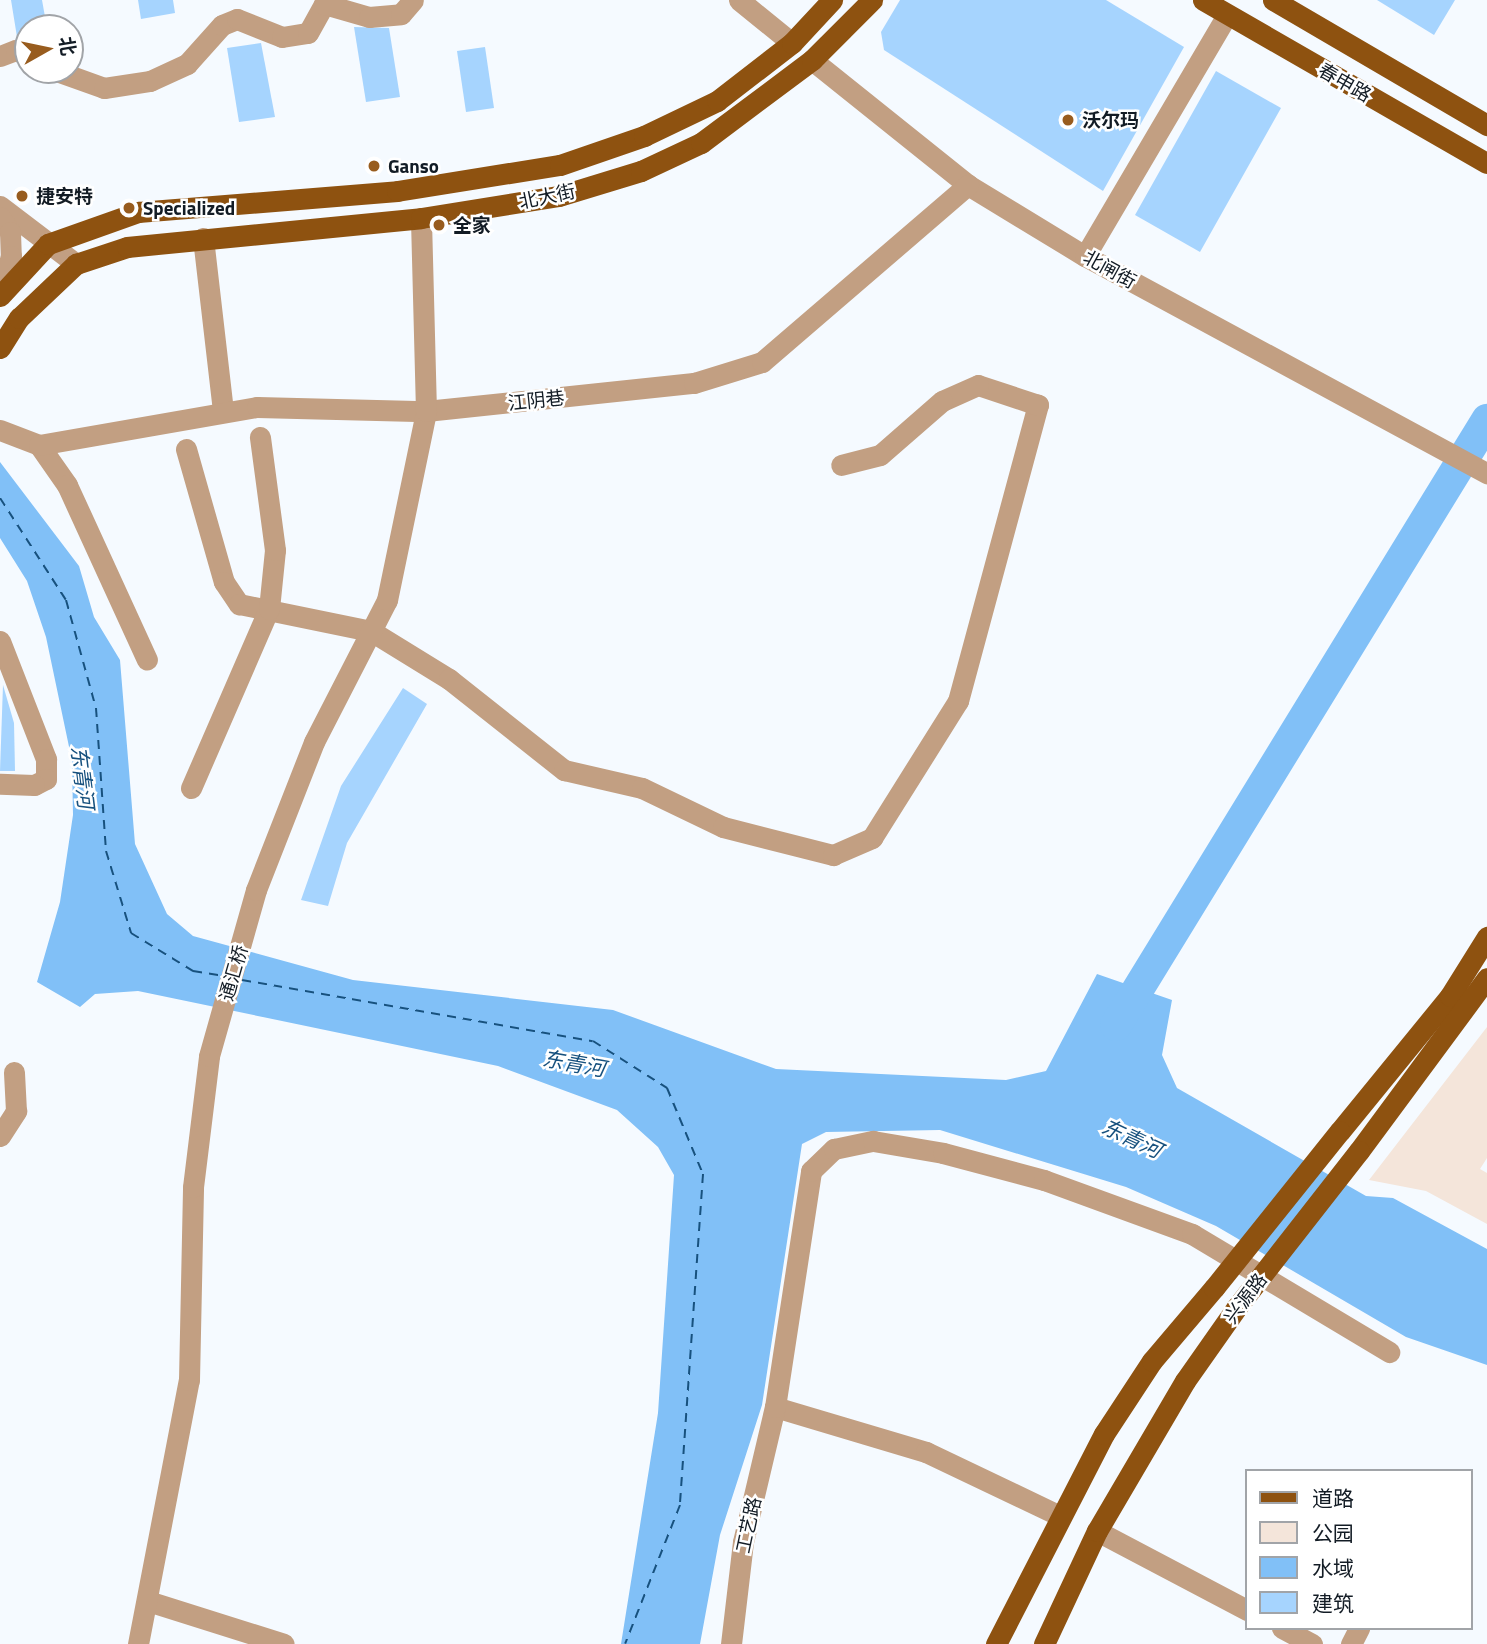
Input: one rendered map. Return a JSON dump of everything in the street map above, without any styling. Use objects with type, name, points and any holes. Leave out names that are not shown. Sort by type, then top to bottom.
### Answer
[{"type":"main road","name":"北大街","points":[[0,295],[48,244],[138,212],[397,191],[560,165],[644,136],[717,102],[792,43],[832,0]]},
{"type":"main road","name":"北大街","points":[[0,348],[19,318],[76,264],[127,247],[421,218],[559,196],[641,171],[701,143],[812,60],[872,0]]},
{"type":"main road","name":"春申路","points":[[1203,0],[1487,163]]},
{"type":"main road","name":"春申路","points":[[1273,0],[1487,125]]},
{"type":"main road","name":"兴源路","points":[[996,1644],[1058,1516],[1152,1361],[1450,996],[1487,937]]},
{"type":"main road","name":"兴源路","points":[[1044,1644],[1097,1531],[1185,1381],[1237,1307],[1359,1151],[1487,978]]},
{"type":"street","points":[[84,81],[104,88],[150,81],[187,64],[222,25],[237,19],[282,37],[308,33],[324,4],[369,17],[401,14],[413,0]]},
{"type":"street","points":[[739,0],[792,43]]},
{"type":"street","points":[[1085,256],[1227,15]]},
{"type":"street","name":"北闸街","points":[[812,60],[968,185],[1085,256],[1478,469]]},
{"type":"street","name":"江阴巷","points":[[39,445],[223,411],[426,411],[694,383],[762,362],[968,185]]},
{"type":"street","points":[[0,206],[76,264]]},
{"type":"street","points":[[0,217],[9,232],[11,256],[0,295]]},
{"type":"street","name":"通汇桥","points":[[138,1644],[151,1602],[189,1380],[193,1187],[209,1056],[256,890],[314,742],[387,600],[426,411],[421,218]]},
{"type":"street","points":[[203,238],[223,411]]},
{"type":"street","points":[[186,449],[224,582],[239,604],[372,631],[449,678],[564,770],[642,788],[723,828],[833,855],[872,838],[958,701],[1038,405],[978,385],[942,401],[880,455],[841,465]]},
{"type":"street","points":[[0,430],[39,445],[67,485],[147,660]]},
{"type":"street","points":[[191,788],[269,609],[275,550],[260,437]]},
{"type":"street","points":[[0,641],[46,769],[46,779],[34,785],[0,784]]},
{"type":"street","points":[[0,1136],[16,1111],[15,1072]]},
{"type":"street","name":"工艺路","points":[[731,1644],[743,1542],[775,1407],[811,1171],[834,1149],[873,1141],[1044,1180],[1192,1234],[1389,1352]]},
{"type":"street","points":[[775,1407],[926,1452],[1058,1516]]},
{"type":"street","points":[[1097,1531],[1246,1609]]},
{"type":"street","points":[[151,1602],[284,1644]]},
{"type":"street","points":[[1286,1630],[1312,1644]]},
{"type":"green space","points":[[1487,1027],[1487,1158],[1480,1169],[1487,1173],[1487,1224],[1426,1191],[1369,1180]]},
{"type":"water","name":"东青河","points":[[0,462],[79,566],[94,617],[120,660],[135,844],[167,914],[193,936],[353,980],[613,1010],[776,1069],[1006,1080],[1046,1071],[1097,974],[1172,1000],[1162,1055],[1177,1088],[1366,1196],[1393,1198],[1487,1249],[1487,1365],[1406,1337],[1216,1226],[1126,1187],[940,1130],[826,1132],[802,1144],[762,1405],[720,1535],[700,1644],[621,1644],[658,1413],[674,1175],[658,1147],[617,1110],[498,1066],[138,991],[95,994],[80,1007],[37,982],[60,902],[73,815],[72,761],[46,637],[27,581],[0,538]]},
{"type":"building","points":[[11,0],[42,0],[44,14],[14,14],[14,18]]},
{"type":"building","points":[[138,0],[173,0],[175,13],[141,19]]},
{"type":"building","name":"沃尔玛","points":[[900,0],[1106,0],[1184,47],[1103,191],[884,50],[881,32]]},
{"type":"building","points":[[1377,0],[1455,0],[1434,35]]},
{"type":"building","points":[[354,27],[389,28],[400,97],[366,102]]},
{"type":"building","points":[[261,43],[275,117],[239,122],[227,48]]},
{"type":"building","points":[[485,47],[494,108],[466,112],[457,51]]},
{"type":"building","points":[[1216,71],[1281,108],[1200,252],[1135,215]]},
{"type":"building","points":[[3,685],[14,723],[15,771],[0,771]]},
{"type":"building","points":[[403,688],[427,704],[347,843],[328,906],[301,900],[341,786]]},
{"type":"waterway","points":[[1116,1025],[1487,420]]},
{"type":"ferry route","points":[[0,498],[66,600],[96,708],[106,851],[131,933],[193,971],[223,976]]},
{"type":"ferry route","points":[[242,980],[593,1041],[667,1088],[703,1174],[680,1505],[625,1644]]},
{"type":"place","name":"沃尔玛","points":[[1068,120]]},
{"type":"place","name":"Ganso","points":[[374,166]]},
{"type":"place","name":"捷安特","points":[[22,196]]},
{"type":"place","name":"Specialized","points":[[129,208]]},
{"type":"place","name":"全家","points":[[439,225]]}]
